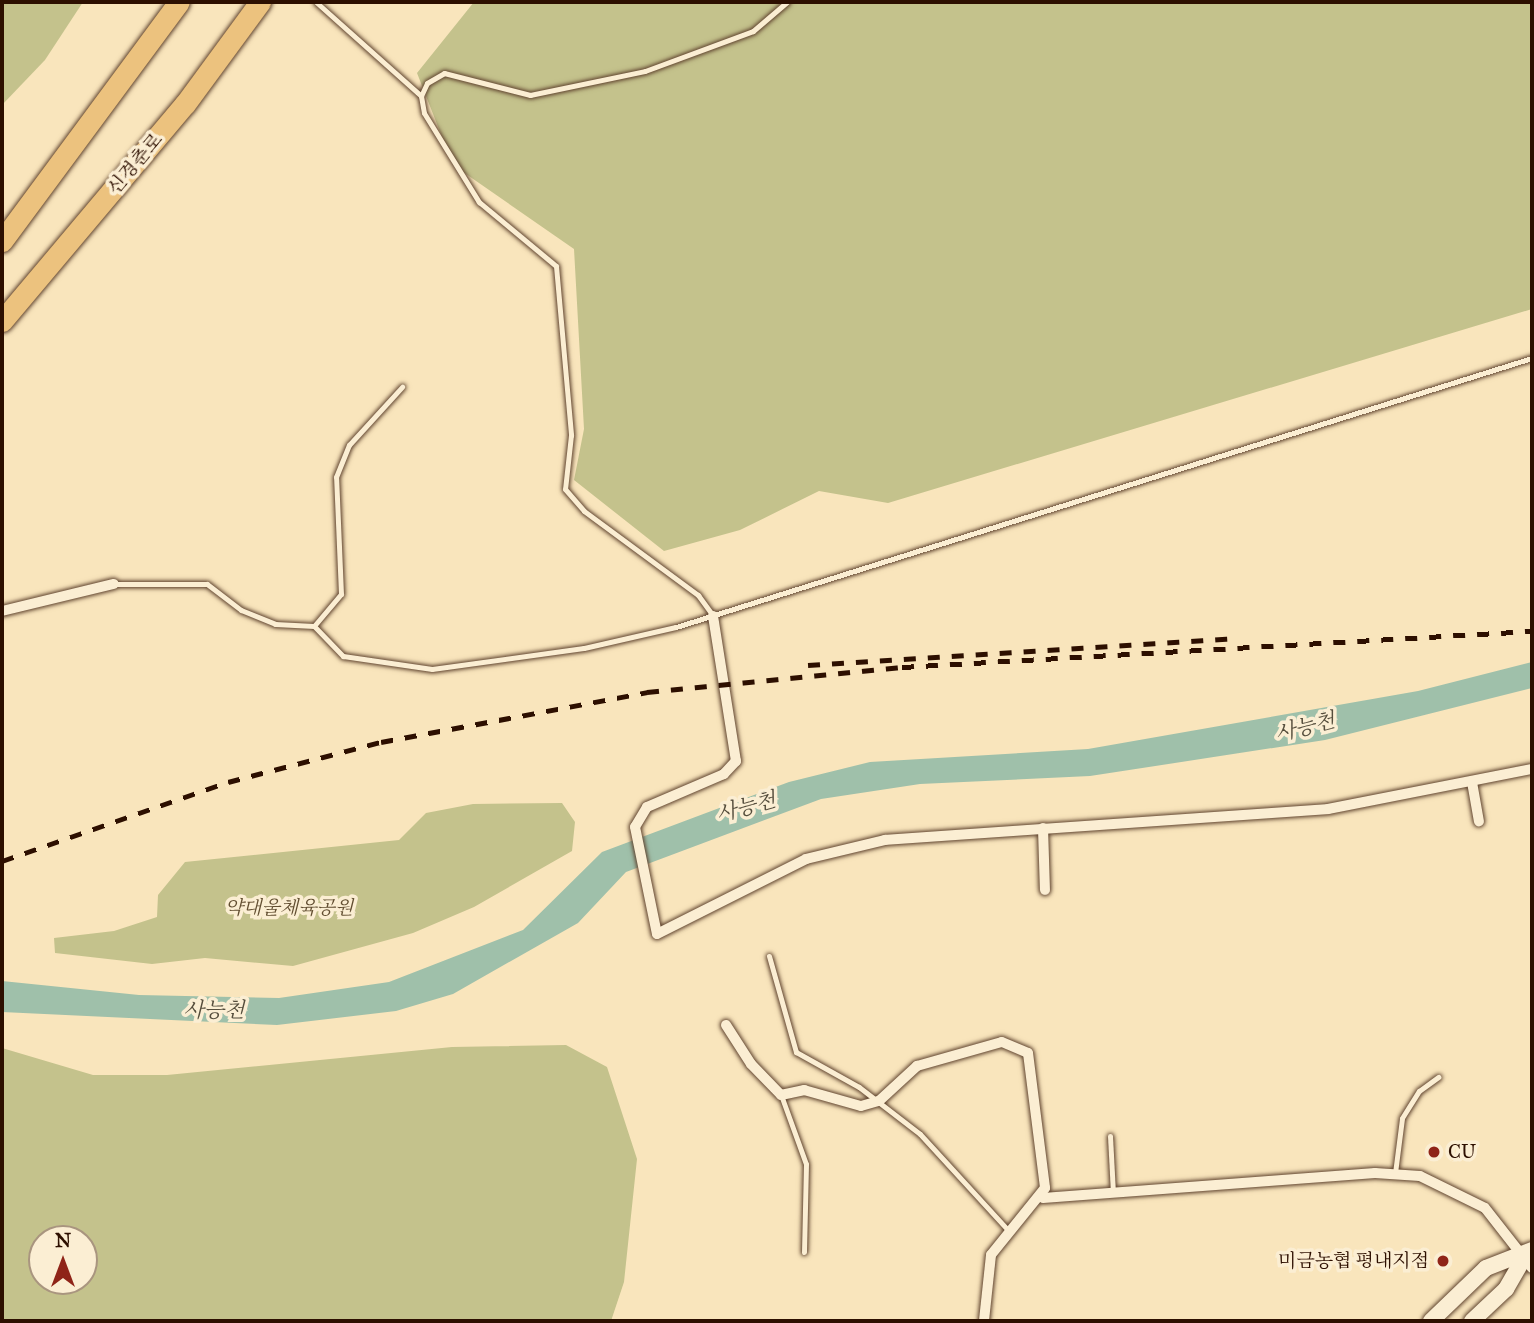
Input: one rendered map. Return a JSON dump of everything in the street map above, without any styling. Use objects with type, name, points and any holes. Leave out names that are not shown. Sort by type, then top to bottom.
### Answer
[{"type":"highway","points":[[2,241],[179,2]]},
{"type":"highway","name":"신경춘로","points":[[2,321],[186,104],[260,2]]},
{"type":"street","points":[[2,611],[114,584]]},
{"type":"street","points":[[713,616],[736,761],[724,774],[647,807],[635,827],[657,934],[828,852],[912,836],[1328,810],[1532,769]]},
{"type":"street","points":[[1472,782],[1479,821]]},
{"type":"street","points":[[1043,828],[1045,890]]},
{"type":"street","points":[[726,1025],[751,1064],[781,1095],[804,1090],[861,1106],[879,1101],[917,1066],[1002,1042],[1021,1045],[1032,1060],[1043,1198]]},
{"type":"street","points":[[984,1321],[991,1255],[1007,1229],[1043,1198],[1395,1173],[1468,1195],[1531,1258]]},
{"type":"street","points":[[1431,1321],[1486,1268],[1531,1258]]},
{"type":"street","points":[[1472,1321],[1506,1289],[1531,1258]]},
{"type":"lane","points":[[316,2],[421,96]]},
{"type":"lane","points":[[713,616],[698,595],[584,511],[565,489],[571,435],[561,274],[479,202],[424,113],[421,96],[427,83],[444,73],[530,95],[645,71],[753,31],[787,2]]},
{"type":"lane","points":[[114,584],[207,584],[241,610],[275,624],[314,626],[343,656],[432,669],[584,648],[713,616],[1532,358]]},
{"type":"lane","points":[[314,626],[341,594],[336,477],[349,446],[402,387]]},
{"type":"lane","points":[[769,956],[796,1052],[879,1101],[920,1134],[1007,1229]]},
{"type":"lane","points":[[1395,1173],[1402,1118],[1419,1091],[1438,1077]]},
{"type":"lane","points":[[781,1095],[806,1164],[804,1252]]},
{"type":"lane","points":[[1111,1136],[1113,1193]]},
{"type":"green space","points":[[2,2],[83,2],[45,60],[2,105]]},
{"type":"green space","points":[[474,2],[1532,2],[1532,309],[888,503],[819,491],[740,530],[664,551],[574,480],[584,429],[574,249],[453,165],[417,73]]},
{"type":"green space","name":"약대울체육공원","points":[[562,803],[575,822],[572,851],[474,907],[413,933],[293,966],[205,958],[152,964],[55,953],[54,938],[114,931],[157,917],[158,895],[185,862],[399,840],[426,813],[473,804]]},
{"type":"green space","points":[[566,1045],[607,1067],[637,1159],[624,1282],[611,1321],[2,1321],[2,1048],[93,1075],[167,1075],[452,1047]]},
{"type":"water","name":"사능천","points":[[1532,662],[1532,688],[1325,740],[1090,776],[920,784],[821,799],[626,872],[578,923],[453,994],[396,1011],[277,1025],[2,1012],[2,981],[139,995],[279,998],[389,982],[523,930],[602,852],[789,782],[870,762],[1088,749],[1418,691]]},
{"type":"railway","points":[[2,861],[228,782],[381,742],[647,692],[902,667],[1532,631]]},
{"type":"railway","points":[[808,665],[1234,638]]},
{"type":"place","name":"CU","points":[[1434,1152]]},
{"type":"place","name":"미금농협 평내지점","points":[[1443,1261]]}]
